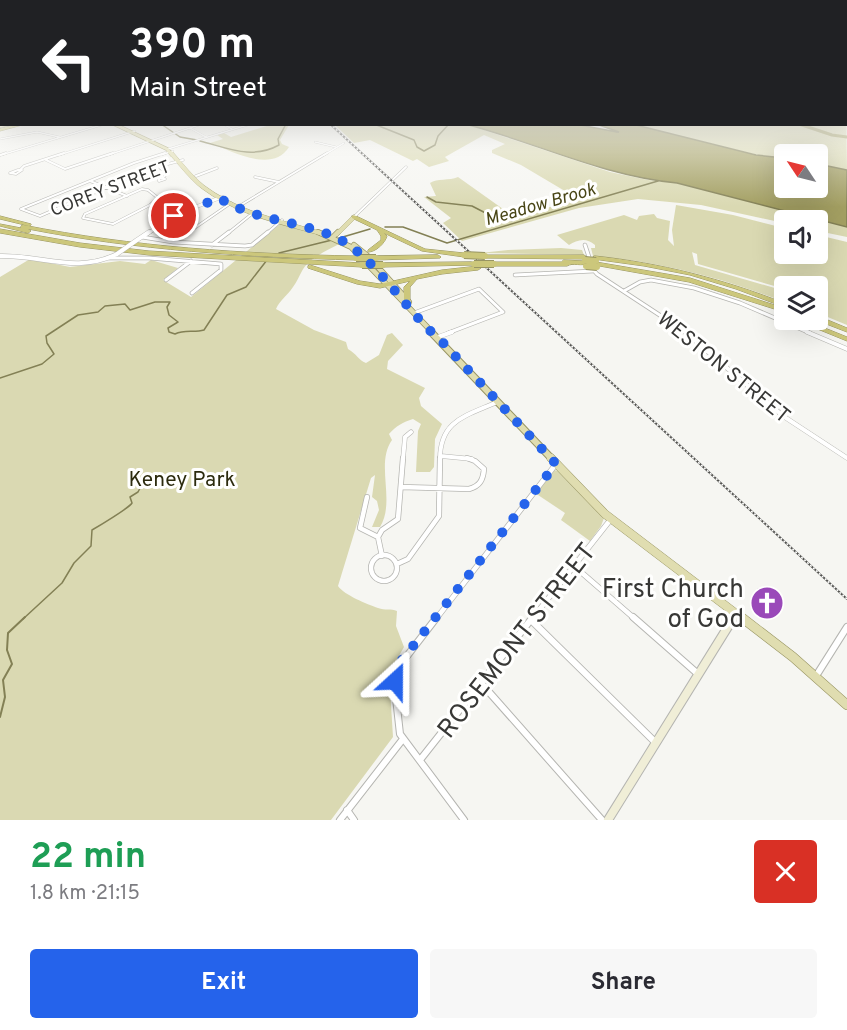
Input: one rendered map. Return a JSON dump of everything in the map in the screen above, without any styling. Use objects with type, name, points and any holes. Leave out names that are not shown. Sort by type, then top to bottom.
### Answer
[{"type":"highway","points":[[0,217],[80,237]]},
{"type":"highway","points":[[354,217],[377,229],[383,235],[380,245],[358,260]]},
{"type":"highway","points":[[354,217],[423,250],[470,261]]},
{"type":"highway","points":[[0,228],[258,256],[267,261],[284,258],[380,261],[491,260],[549,264],[585,261]]},
{"type":"highway","points":[[0,228],[38,238],[140,252],[258,256]]},
{"type":"highway","points":[[0,228],[120,247],[284,258],[380,261],[585,261],[690,283],[774,306]]},
{"type":"highway","points":[[284,258],[368,285],[392,285],[470,261]]},
{"type":"highway","points":[[405,300],[408,287],[426,275]]},
{"type":"highway","points":[[828,324],[847,334]]},
{"type":"highway","points":[[828,327],[847,334]]},
{"type":"highway","points":[[828,328],[847,334]]},
{"type":"main road","points":[[129,130],[152,139],[171,150],[197,179],[237,208],[337,237],[354,250],[392,285],[453,354],[611,519],[816,676],[847,705]]},
{"type":"main road","points":[[337,237],[354,217]]},
{"type":"main road","points":[[608,820],[736,614]]},
{"type":"street","points":[[0,155],[85,130]]},
{"type":"street","points":[[46,160],[64,169],[182,130]]},
{"type":"street","points":[[194,130],[207,138]]},
{"type":"street","points":[[90,181],[138,161],[232,130]]},
{"type":"street","points":[[0,139],[21,133],[42,132],[50,132],[60,138]]},
{"type":"street","points":[[20,170],[23,167],[133,132]]},
{"type":"street","points":[[315,142],[337,147]]},
{"type":"street","points":[[237,208],[344,143]]},
{"type":"street","name":"COREY STREET","points":[[90,181],[21,209],[38,216],[159,167],[182,161]]},
{"type":"street","points":[[159,167],[167,173],[163,178]]},
{"type":"street","points":[[354,217],[406,167]]},
{"type":"street","points":[[197,179],[217,168]]},
{"type":"street","points":[[255,177],[279,182]]},
{"type":"street","points":[[90,181],[126,195]]},
{"type":"street","points":[[138,190],[148,190],[158,199],[150,205],[113,224],[83,218],[86,214],[138,190]]},
{"type":"street","points":[[0,256],[24,255],[71,265],[92,264],[117,254],[178,214],[221,198]]},
{"type":"street","points":[[173,242],[230,203]]},
{"type":"street","points":[[150,205],[178,214]]},
{"type":"street","points":[[212,245],[252,214]]},
{"type":"street","points":[[142,237],[173,242],[245,246],[252,244],[283,222]]},
{"type":"street","points":[[515,275],[596,264],[585,245]]},
{"type":"street","points":[[109,258],[149,258],[222,265],[221,270],[192,293]]},
{"type":"street","points":[[166,280],[192,261]]},
{"type":"street","name":"WESTON STREET","points":[[596,264],[624,291],[680,327],[787,420],[847,458]]},
{"type":"street","points":[[624,291],[650,280],[685,286],[740,303],[847,349]]},
{"type":"street","points":[[416,313],[479,289],[503,312],[438,337]]},
{"type":"street","points":[[397,564],[408,559],[437,522],[440,508],[442,437],[446,430],[456,421],[498,402]]},
{"type":"street","points":[[382,556],[378,537],[382,530],[398,519],[405,437],[411,432]]},
{"type":"street","points":[[401,487],[473,488],[482,483],[485,475],[481,464],[471,458],[441,456]]},
{"type":"street","points":[[464,820],[403,739],[399,729],[395,681],[397,669],[556,464]]},
{"type":"street","points":[[367,497],[360,528],[378,537]]},
{"type":"street","name":"ROSEMONT STREET","points":[[420,761],[611,519]]},
{"type":"street","points":[[382,556],[391,556],[397,564],[397,573],[390,580],[376,579],[371,567],[375,559],[382,556]]},
{"type":"street","points":[[574,566],[699,674]]},
{"type":"street","points":[[531,620],[656,743]]},
{"type":"street","points":[[816,676],[847,627]]},
{"type":"street","points":[[481,683],[602,820]]},
{"type":"street","name":"ROSEMONT STREET","points":[[340,820],[403,739]]},
{"type":"street","points":[[347,810],[354,820]]},
{"type":"green space","points":[[253,130],[286,130],[280,140],[282,144],[289,147],[282,155],[262,160],[240,155],[210,143],[223,139],[217,135],[224,133],[231,137]]},
{"type":"green space","points":[[341,130],[485,130],[610,172],[677,183],[781,210],[774,210],[774,221],[701,205],[638,199],[579,208],[462,241],[443,223],[451,218],[424,197],[436,196],[430,183],[433,181],[458,177],[510,214],[516,215],[580,200],[521,165],[492,153],[492,150],[505,144],[484,135],[445,157],[449,161],[429,167],[417,159],[413,161],[370,140],[354,143]]},
{"type":"green space","points":[[657,130],[846,130],[847,170],[828,166],[828,144],[774,144],[774,157]]},
{"type":"green space","points":[[676,205],[733,215],[774,225],[774,264],[828,264],[828,237],[847,242],[847,325],[828,317],[828,276],[774,276],[774,286],[698,264],[697,254],[692,252],[695,265],[774,288],[774,298],[688,271],[593,256],[591,248],[595,248],[595,245],[592,242],[582,240],[569,245],[557,235],[624,215],[637,220],[639,216],[654,214],[657,218],[670,221],[668,240],[674,246],[672,230]]},
{"type":"green space","points":[[828,222],[847,227],[847,237],[828,233]]},
{"type":"green space","name":"Keney Park","points":[[280,224],[326,235],[341,243],[305,266],[276,309],[314,330],[346,342],[348,349],[366,363],[379,355],[387,335],[392,333],[403,345],[388,361],[387,369],[425,388],[419,398],[421,406],[442,424],[435,439],[434,467],[430,472],[416,472],[418,431],[421,424],[413,419],[406,421],[389,434],[392,440],[385,460],[386,506],[384,517],[380,527],[372,527],[379,510],[377,501],[372,497],[375,475],[371,478],[338,586],[350,596],[368,604],[381,609],[397,611],[396,626],[404,647],[389,673],[393,737],[331,820],[0,820],[0,277],[30,259],[70,267],[120,261],[145,264],[151,260],[178,268],[163,280],[191,297]]},
{"type":"green space","points":[[561,248],[582,250],[584,255],[480,253],[508,250]]},
{"type":"green space","points":[[554,470],[558,471],[604,518],[590,541],[561,520],[565,513],[535,493]]},
{"type":"shaded area","points":[[486,130],[657,130],[756,155],[774,157],[774,198],[828,198],[828,166],[847,170],[847,227],[828,222],[828,210],[781,210],[677,183],[624,174]]},
{"type":"waterway","points":[[170,130],[180,137],[197,140]]},
{"type":"waterway","points":[[200,141],[240,151],[259,152],[279,145],[278,139],[283,130]]},
{"type":"waterway","points":[[390,130],[414,140],[417,147],[424,151],[435,145],[443,130]]},
{"type":"waterway","points":[[818,130],[847,137]]},
{"type":"waterway","name":"Meadow Brook","points":[[385,227],[403,227],[447,243],[658,181]]},
{"type":"waterway","points":[[427,197],[436,202],[472,206],[501,221],[509,218]]},
{"type":"waterway","points":[[502,213],[509,218]]},
{"type":"waterway","name":"Meadow Brook","points":[[509,218],[512,221]]},
{"type":"waterway","name":"Meadow Brook","points":[[336,239],[370,229]]},
{"type":"waterway","name":"Meadow Brook","points":[[279,253],[332,240]]},
{"type":"waterway","name":"Meadow Brook","points":[[0,378],[42,364],[54,354],[47,343],[46,336],[78,315],[98,312],[105,306],[125,304],[130,310],[155,302],[170,302],[167,307],[169,315],[178,322],[168,328],[169,332],[175,334],[204,330],[227,295],[246,287],[267,260]]},
{"type":"waterway","points":[[23,619],[62,583],[74,563],[91,546],[92,530],[132,503],[130,497],[138,492],[146,477],[173,482]]},
{"type":"waterway","points":[[0,717],[5,697],[3,680],[12,664],[7,650],[8,633],[25,617]]},
{"type":"railway","points":[[337,130],[847,599]]},
{"type":"place","name":"First Church of God","points":[[767,603]]},
{"type":"route","points":[[174,216],[219,198],[248,213],[323,233],[353,248],[556,464],[402,660],[397,669],[395,681]]}]
